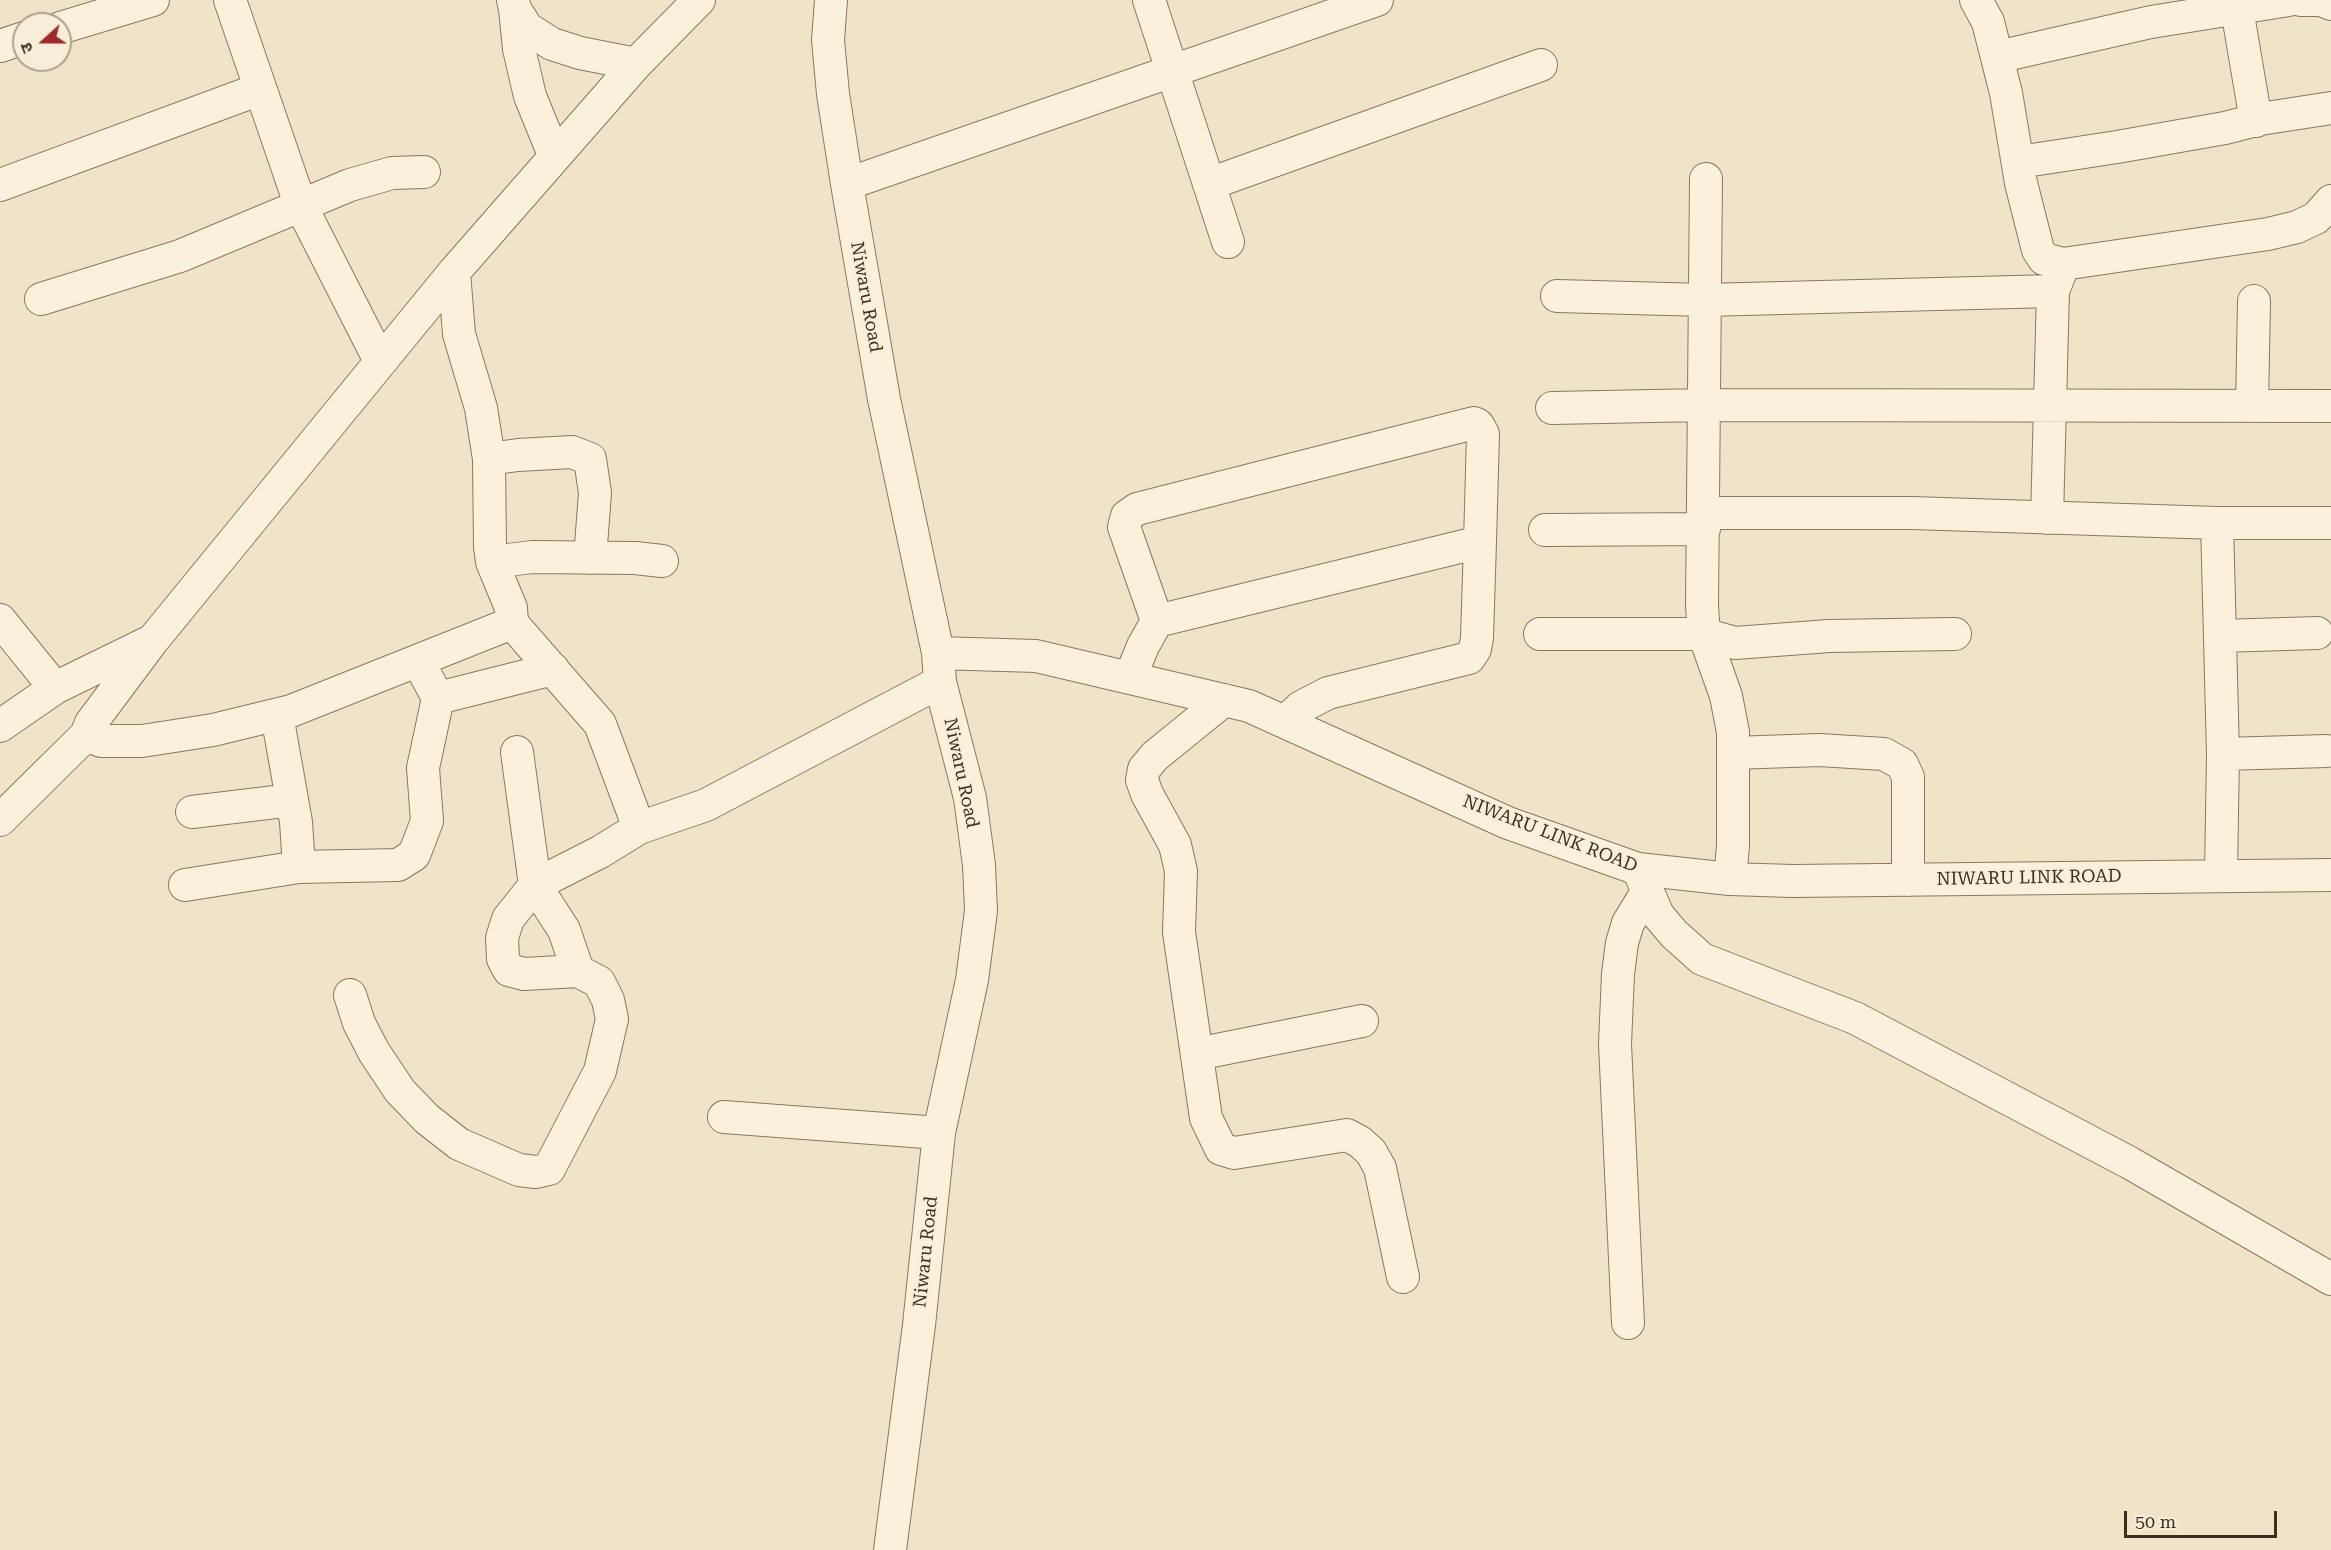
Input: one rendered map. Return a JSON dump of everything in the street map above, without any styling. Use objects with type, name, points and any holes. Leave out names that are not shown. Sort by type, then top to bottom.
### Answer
[{"type":"street","points":[[72,24],[153,0]]},
{"type":"street","points":[[230,0],[300,204],[380,362]]},
{"type":"street","points":[[0,820],[86,735],[91,723],[153,640],[454,272],[554,155],[636,64],[699,0]]},
{"type":"street","name":"Niwaru Road","points":[[831,0],[828,40],[833,94],[847,184],[884,399],[939,667],[970,798],[979,865],[981,911],[972,980],[939,1133],[919,1325],[891,1550]]},
{"type":"street","points":[[1149,0],[1228,242]]},
{"type":"street","points":[[847,184],[1377,0]]},
{"type":"street","points":[[1976,0],[1988,22],[2006,93],[2021,183],[2038,249],[2058,278],[2050,406],[2048,518]]},
{"type":"street","points":[[1997,57],[2151,22],[2289,0]]},
{"type":"street","points":[[2301,0],[2321,0],[2331,4]]},
{"type":"street","points":[[514,5],[527,28],[552,44],[580,53],[636,64]]},
{"type":"street","points":[[514,5],[519,49],[530,96],[554,155]]},
{"type":"street","points":[[2237,9],[2256,121]]},
{"type":"street","points":[[1209,184],[1541,65]]},
{"type":"street","points":[[0,185],[260,89]]},
{"type":"street","points":[[2019,162],[2117,147],[2256,121],[2260,118],[2331,108]]},
{"type":"street","points":[[41,299],[180,256],[350,185],[392,173],[424,172]]},
{"type":"street","points":[[1706,178],[1702,606],[1704,634],[1726,696],[1733,732],[1734,846],[1730,879]]},
{"type":"street","points":[[1557,296],[1705,300],[2058,278],[2288,230],[2316,218],[2331,201]]},
{"type":"street","points":[[454,272],[459,334],[481,408],[489,459],[492,562],[511,608],[512,623],[600,724],[639,828]]},
{"type":"street","points":[[2252,406],[2254,301]]},
{"type":"street","points":[[1552,408],[1703,405],[2331,406]]},
{"type":"street","points":[[1157,621],[1124,527],[1127,516],[1137,509],[1474,423],[1478,425],[1483,434],[1475,649],[1469,658],[1328,693],[1301,707],[1285,722]]},
{"type":"street","points":[[489,459],[518,454],[572,453],[590,459],[595,493],[590,558]]},
{"type":"street","points":[[1545,530],[1912,513],[2217,523],[2331,523]]},
{"type":"street","points":[[2217,523],[2223,754],[2221,875]]},
{"type":"street","points":[[1130,678],[1143,646],[1157,621],[1480,542]]},
{"type":"street","points":[[492,562],[532,557],[662,561]]},
{"type":"street","points":[[0,620],[55,688]]},
{"type":"street","points":[[86,735],[101,741],[142,741],[277,715],[512,623]]},
{"type":"street","points":[[2221,636],[2317,633]]},
{"type":"street","points":[[1540,634],[1704,634],[1735,643],[1829,636],[1955,634]]},
{"type":"street","points":[[0,726],[55,688],[153,640]]},
{"type":"street","name":"NIWARU LINK ROAD","points":[[939,667],[1036,656],[1249,706],[1508,823],[1643,880],[1792,881],[2331,875]]},
{"type":"street","points":[[185,885],[299,867],[398,865],[414,855],[427,821],[423,768],[438,698],[418,661]]},
{"type":"street","points":[[350,995],[359,1023],[374,1052],[400,1091],[427,1119],[459,1144],[519,1170],[536,1172],[549,1169],[600,1071],[612,1019],[608,999],[599,982],[578,971],[524,974],[509,970],[503,959],[502,938],[508,919],[535,885],[600,852],[639,828],[706,805],[939,667]]},
{"type":"street","points":[[438,698],[553,669]]},
{"type":"street","points":[[1224,700],[1155,756],[1144,769],[1142,780],[1147,794],[1175,845],[1181,871],[1179,932],[1206,1118],[1221,1149],[1234,1154],[1347,1136],[1360,1142],[1371,1152],[1380,1168],[1403,1277]]},
{"type":"street","points":[[277,715],[296,822],[299,867]]},
{"type":"street","points":[[1732,753],[1819,750],[1884,754],[1902,764],[1908,777],[1908,880]]},
{"type":"street","points":[[2223,754],[2327,751]]},
{"type":"street","points":[[516,752],[535,885],[564,930],[578,971]]},
{"type":"street","points":[[192,813],[292,800]]},
{"type":"street","points":[[1643,880],[1658,915],[1674,934],[1702,959],[1855,1018],[2130,1163],[2331,1279]]},
{"type":"street","points":[[1628,1323],[1615,1044],[1618,974],[1622,943],[1643,880]]},
{"type":"street","points":[[1197,1054],[1362,1021]]},
{"type":"street","points":[[724,1118],[939,1133]]}]
